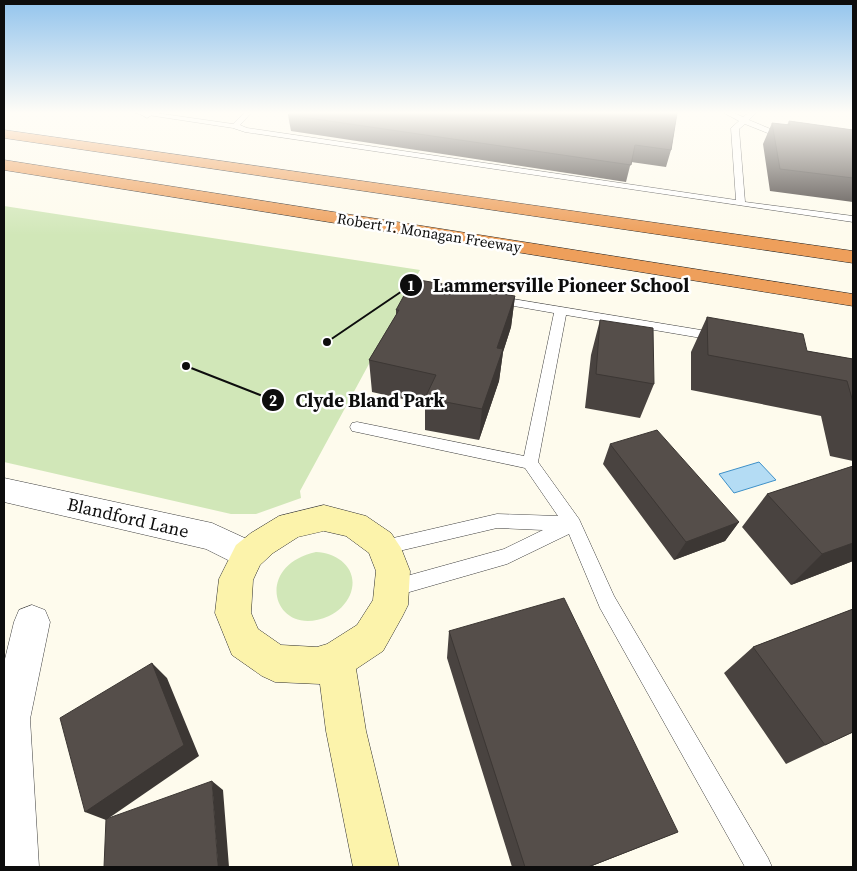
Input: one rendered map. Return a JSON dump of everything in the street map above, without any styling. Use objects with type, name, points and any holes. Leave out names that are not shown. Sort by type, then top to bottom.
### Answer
[{"type":"highway","points":[[140,154],[853,256]]},
{"type":"highway","name":"Robert T. Monagan Freeway","points":[[4,165],[853,300]]},
{"type":"street","name":"Blandford Lane","points":[[4,490],[212,536],[248,555]]},
{"type":"street","points":[[324,518],[355,525],[380,543],[382,547],[389,558],[393,571],[390,605],[370,638],[336,660],[317,666],[275,663],[245,642],[233,613],[236,580],[248,555],[262,543],[290,525],[324,518]]},
{"type":"street","points":[[16,867],[10,719],[32,622]]},
{"type":"street","points":[[336,660],[346,730],[376,867]]},
{"type":"lane","points":[[403,154],[740,204],[853,218]]},
{"type":"lane","points":[[737,154],[740,204]]},
{"type":"lane","points":[[487,298],[727,338]]},
{"type":"lane","points":[[530,463],[561,311]]},
{"type":"lane","points":[[357,426],[530,463],[574,524],[607,602],[759,867]]},
{"type":"lane","points":[[382,547],[497,521],[574,524]]},
{"type":"lane","points":[[392,588],[507,556],[574,524]]},
{"type":"green space","points":[[4,206],[420,270],[300,491],[301,498],[256,514],[231,514],[4,462]]},
{"type":"green space","points":[[316,552],[340,559],[345,564],[352,578],[350,595],[336,612],[329,616],[310,621],[295,619],[284,610],[278,599],[277,585],[283,571],[296,560]]},
{"type":"water","points":[[759,462],[776,480],[734,493],[719,474]]},
{"type":"building","points":[[553,154],[633,154],[631,165]]},
{"type":"building","points":[[777,154],[853,154],[853,178],[780,169]]},
{"type":"building","points":[[413,279],[515,296],[497,348],[503,349],[482,409],[425,398],[436,375],[369,360],[399,310],[396,310]]},
{"type":"building","points":[[707,317],[803,334],[807,351],[853,359],[853,402],[847,381],[708,355]]},
{"type":"building","points":[[600,320],[653,328],[654,384],[596,374]]},
{"type":"building","points":[[657,430],[739,522],[686,542],[610,444]]},
{"type":"building","points":[[853,466],[853,543],[822,554],[767,494]]},
{"type":"building","points":[[564,598],[678,832],[588,867],[525,867],[449,631]]},
{"type":"building","points":[[853,609],[853,732],[825,745],[753,647]]},
{"type":"building","points":[[152,663],[184,745],[85,812],[60,718]]},
{"type":"building","points":[[212,781],[218,867],[104,867],[106,819]]},
{"type":"place","name":"Lammersville Pioneer School","points":[[327,342]]},
{"type":"place","name":"Clyde Bland Park","points":[[186,366]]}]
